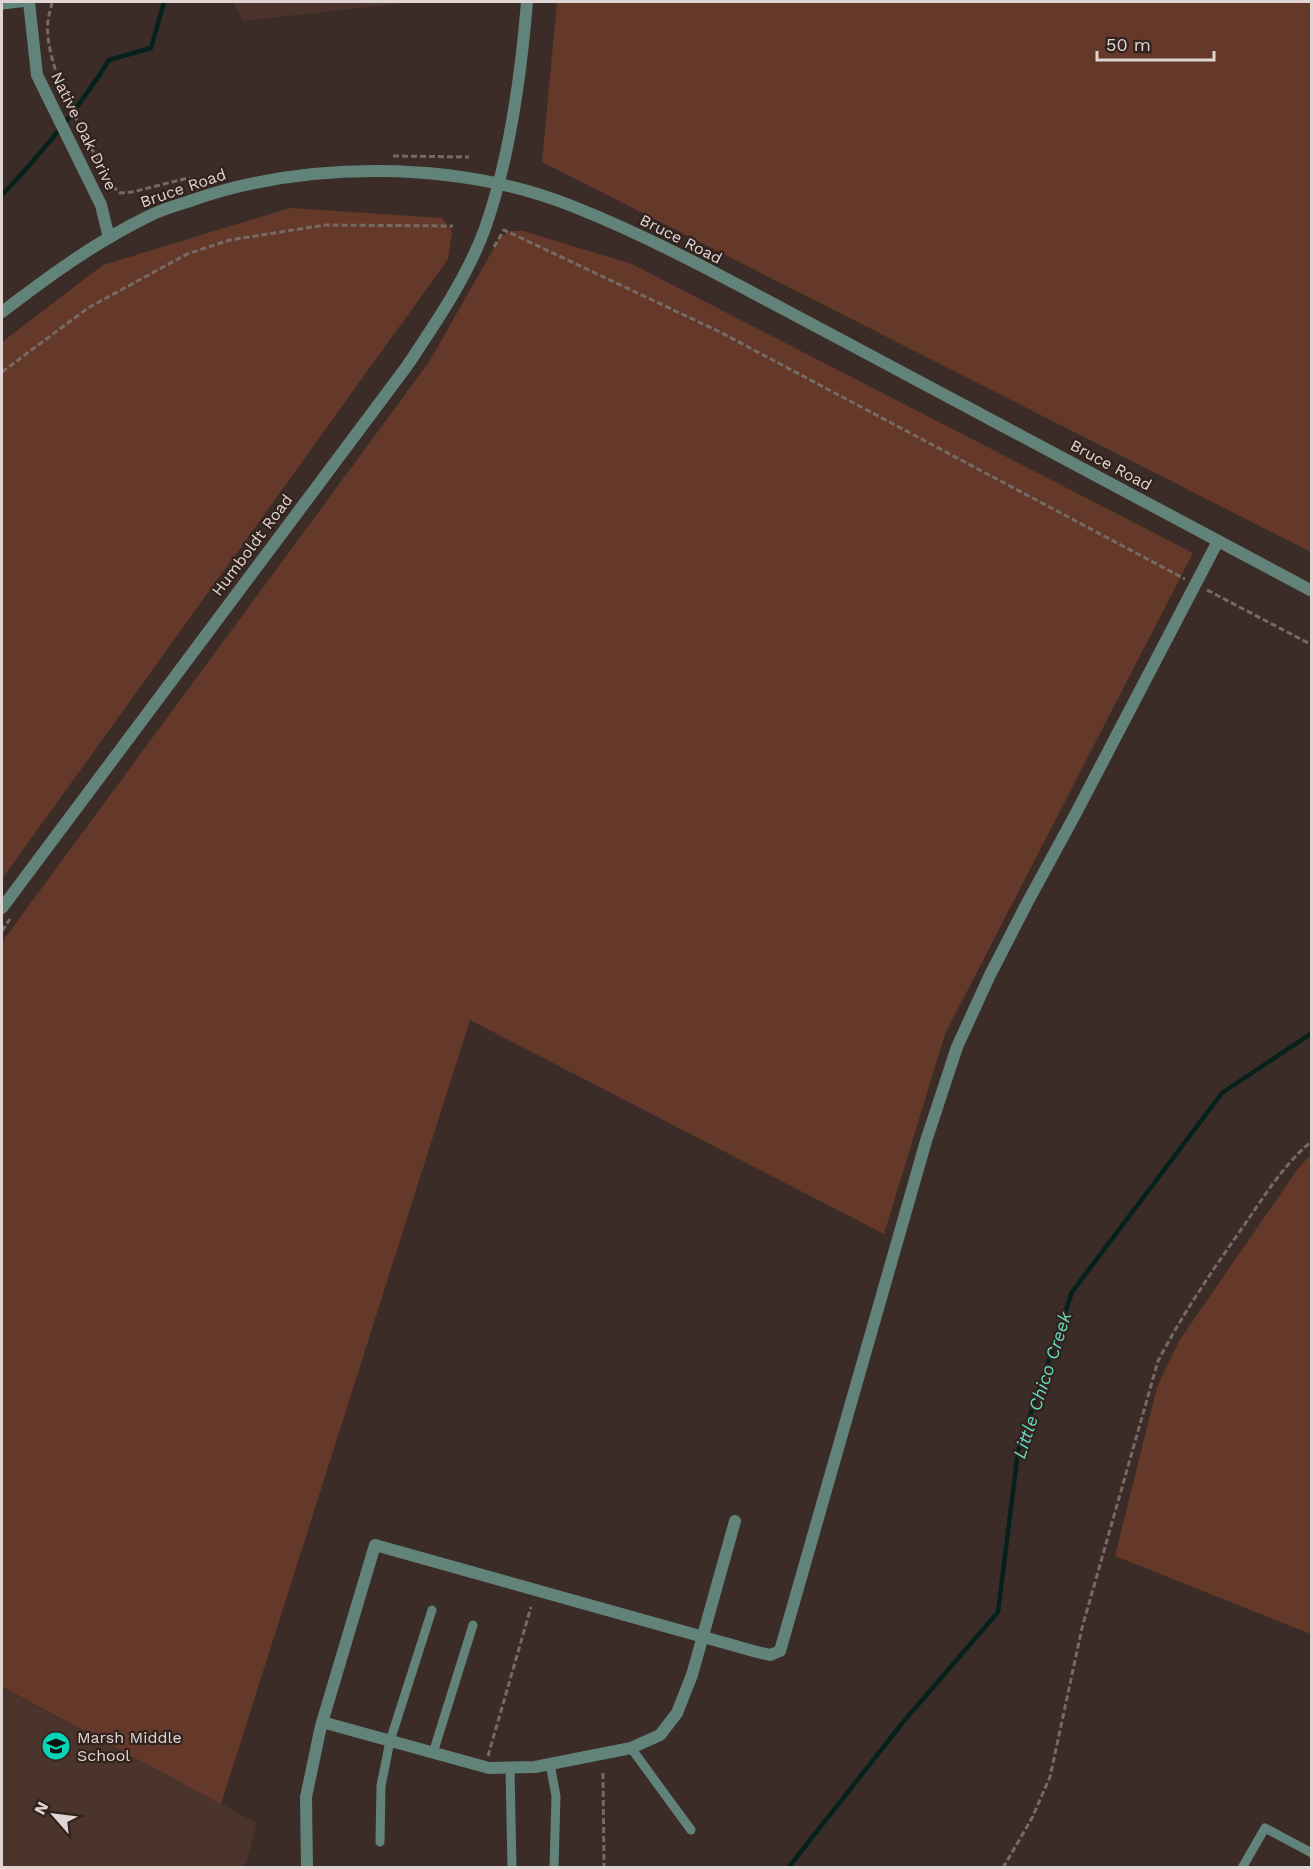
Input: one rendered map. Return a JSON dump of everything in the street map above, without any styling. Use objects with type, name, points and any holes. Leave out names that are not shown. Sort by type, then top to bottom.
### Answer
[{"type":"street","name":"Native Oak Drive","points":[[29,2],[37,75],[101,205],[109,238]]},
{"type":"street","name":"Humboldt Road","points":[[2,908],[407,366],[449,302],[483,233],[498,184],[522,54],[527,2]]},
{"type":"street","name":"Bruce Road","points":[[2,312],[84,251],[149,215],[219,190],[285,178],[362,171],[412,172],[498,184],[569,205],[643,237],[984,415],[1311,591]]},
{"type":"street","points":[[307,1868],[306,1797],[322,1722],[375,1545],[770,1655],[780,1652],[926,1141],[957,1047],[989,977],[1026,905],[1218,541]]},
{"type":"street","points":[[322,1722],[489,1768],[535,1767],[631,1748],[660,1735],[677,1713],[692,1675],[735,1521]]},
{"type":"lane","points":[[2,5],[29,2]]},
{"type":"lane","points":[[380,1842],[381,1786],[390,1741],[432,1610]]},
{"type":"lane","points":[[433,1753],[473,1625]]},
{"type":"lane","points":[[631,1748],[691,1830]]},
{"type":"lane","points":[[550,1764],[556,1796],[554,1868]]},
{"type":"lane","points":[[510,1768],[512,1868]]},
{"type":"lane","points":[[1242,1868],[1265,1828],[1311,1853]]},
{"type":"path","points":[[52,2],[48,32],[57,77],[67,101],[110,184],[120,193],[132,192]]},
{"type":"path","points":[[2,372],[87,308],[198,250],[230,240],[325,225],[453,226]]},
{"type":"path","points":[[504,230],[720,332],[1311,645]]},
{"type":"path","points":[[1003,1868],[1032,1818],[1050,1777],[1082,1628],[1158,1361],[1170,1337],[1240,1231],[1287,1164],[1311,1141]]},
{"type":"path","points":[[486,1760],[531,1607]]},
{"type":"path","points":[[603,1773],[604,1868]]},
{"type":"shaded area","points":[[233,2],[414,2],[243,21]]},
{"type":"shaded area","points":[[557,2],[1311,2],[1311,552],[542,162]]},
{"type":"shaded area","points":[[290,208],[442,218],[452,232],[448,259],[2,879],[2,342],[103,265]]},
{"type":"shaded area","points":[[509,231],[523,231],[632,264],[1193,553],[945,1034],[884,1234],[470,1020],[221,1804],[2,1687],[2,942],[429,362],[499,239]]},
{"type":"shaded area","points":[[1311,1154],[1311,1634],[1115,1556],[1157,1387],[1179,1341],[1297,1170]]},
{"type":"shaded area","name":"Marsh Middle School","points":[[2,1688],[257,1823],[245,1867],[2,1867]]},
{"type":"waterway","points":[[2,195],[59,130],[109,60],[151,48],[164,2]]},
{"type":"waterway","name":"Little Chico Creek","points":[[788,1868],[904,1721],[998,1612],[1018,1451],[1072,1292],[1222,1093],[1312,1033]]},
{"type":"place","name":"Marsh Middle School","points":[[56,1746]]}]
